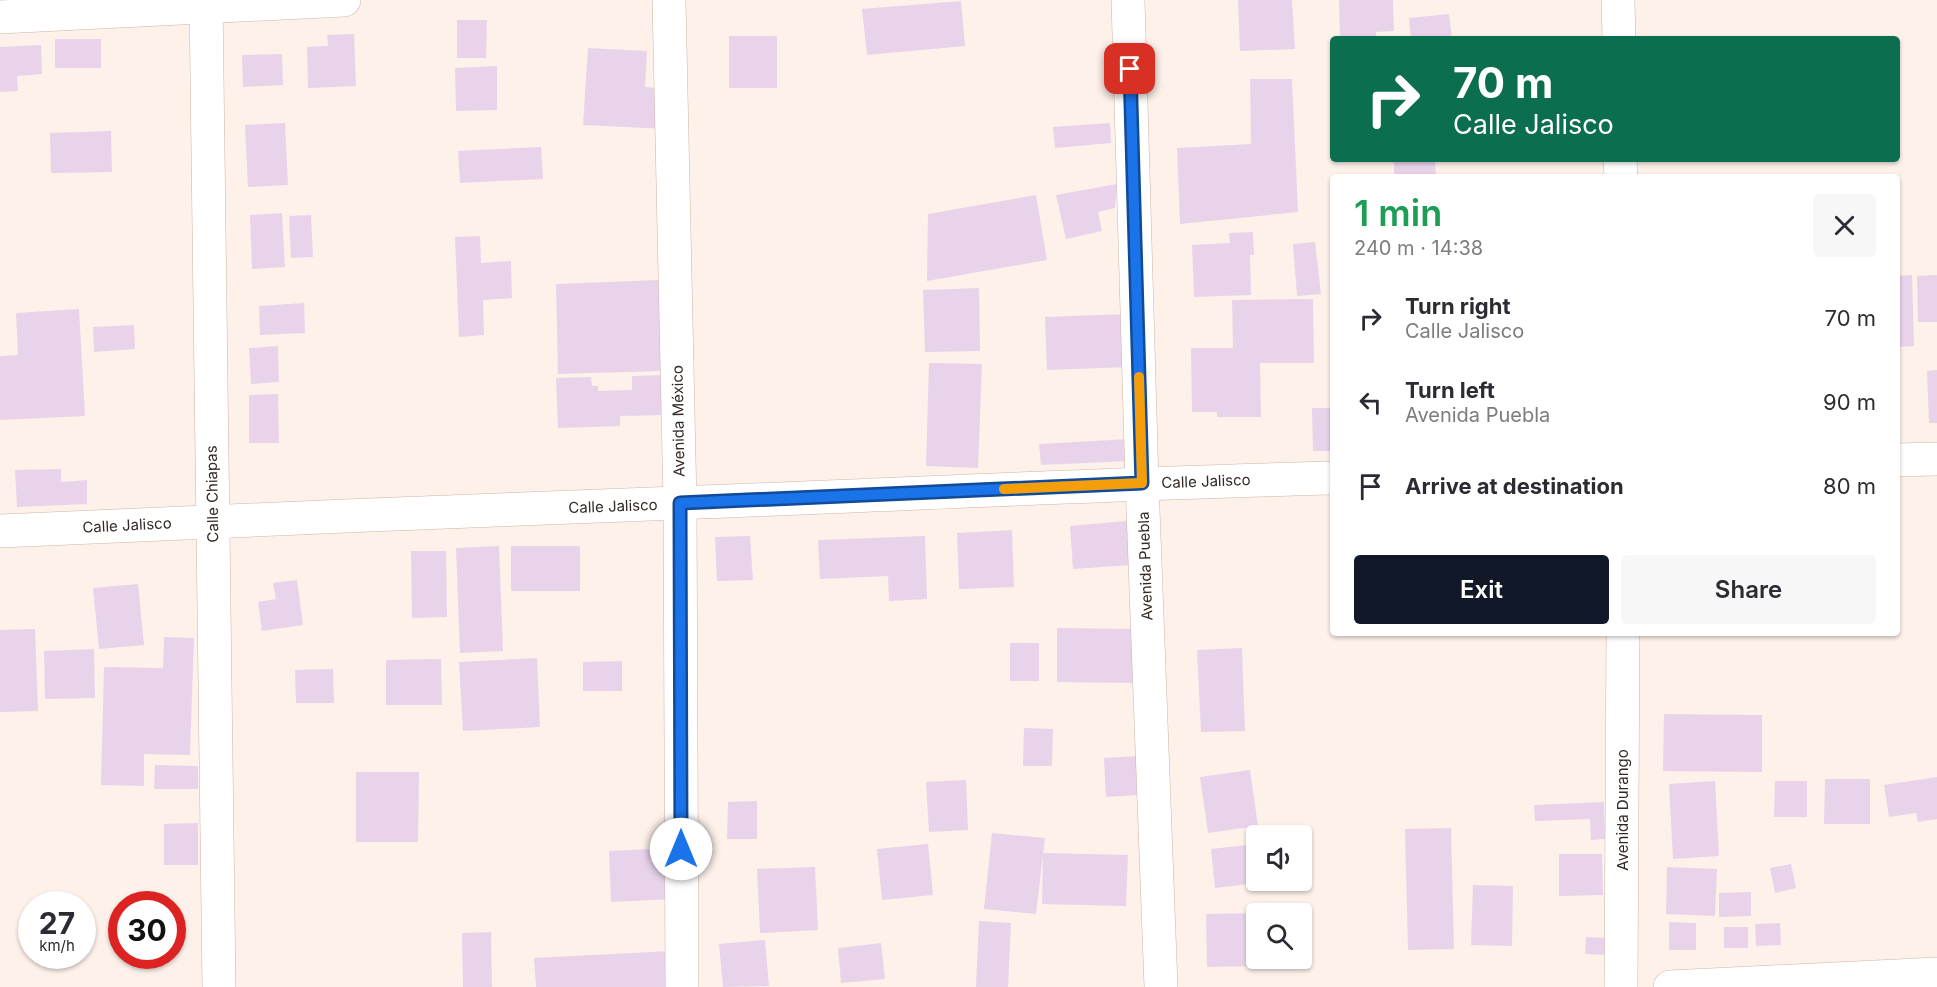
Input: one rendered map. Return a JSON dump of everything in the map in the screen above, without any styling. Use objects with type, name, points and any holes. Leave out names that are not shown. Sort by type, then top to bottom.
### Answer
[{"type":"street","points":[[0,17],[206,3],[344,0]]},
{"type":"street","name":"Avenida México","points":[[669,0],[680,503],[682,987]]},
{"type":"street","name":"Avenida Puebla","points":[[1128,0],[1142,483],[1161,987]]},
{"type":"street","points":[[1618,0],[1618,36]]},
{"type":"street","name":"Calle Chiapas","points":[[206,3],[219,987]]},
{"type":"street","points":[[1900,460],[1937,459]]},
{"type":"street","name":"Calle Jalisco","points":[[0,531],[213,520],[1142,483],[1330,478]]},
{"type":"street","name":"Avenida Durango","points":[[1620,987],[1623,636]]},
{"type":"street","points":[[1670,987],[1937,974]]},
{"type":"building","points":[[1238,0],[1292,0],[1295,49],[1240,51]]},
{"type":"building","points":[[1339,0],[1393,0],[1394,31],[1376,32],[1376,36],[1340,36]]},
{"type":"building","points":[[961,1],[965,46],[867,55],[862,9]]},
{"type":"building","points":[[1449,14],[1452,36],[1411,36],[1409,18]]},
{"type":"building","points":[[457,20],[487,20],[486,58],[457,58]]},
{"type":"building","points":[[354,34],[356,86],[308,88],[307,47],[328,46],[327,35]]},
{"type":"building","points":[[729,36],[777,36],[777,88],[729,88]]},
{"type":"building","points":[[55,39],[101,39],[101,68],[55,68]]},
{"type":"building","points":[[41,45],[42,74],[17,76],[18,91],[0,92],[0,47]]},
{"type":"building","points":[[588,48],[647,51],[645,87],[669,89],[667,129],[583,125]]},
{"type":"building","points":[[282,54],[283,85],[243,87],[242,55]]},
{"type":"building","points":[[497,66],[497,110],[456,111],[455,68]]},
{"type":"building","points":[[1250,79],[1292,79],[1298,212],[1180,224],[1177,148],[1251,144]]},
{"type":"building","points":[[285,123],[288,185],[248,187],[245,125]]},
{"type":"building","points":[[1110,123],[1111,143],[1055,148],[1053,127]]},
{"type":"building","points":[[111,131],[112,172],[51,173],[50,133]]},
{"type":"building","points":[[541,147],[543,179],[460,183],[458,151]]},
{"type":"building","points":[[1394,162],[1435,162],[1436,174],[1394,174]]},
{"type":"building","points":[[1117,184],[1115,208],[1098,212],[1102,231],[1066,239],[1056,195]]},
{"type":"building","points":[[1036,195],[1047,260],[927,281],[928,214]]},
{"type":"building","points":[[282,213],[285,267],[252,269],[250,215]]},
{"type":"building","points":[[311,215],[313,257],[291,258],[289,216]]},
{"type":"building","points":[[1253,232],[1254,255],[1250,255],[1251,295],[1194,297],[1192,245],[1230,243],[1229,233]]},
{"type":"building","points":[[480,236],[481,263],[511,261],[512,298],[483,300],[484,335],[459,337],[455,237]]},
{"type":"building","points":[[1315,242],[1321,294],[1297,296],[1293,244]]},
{"type":"building","points":[[1912,275],[1914,346],[1900,347],[1900,276]]},
{"type":"building","points":[[1937,275],[1937,322],[1918,322],[1917,276]]},
{"type":"building","points":[[659,280],[662,371],[558,374],[556,284]]},
{"type":"building","points":[[979,288],[980,351],[925,352],[923,290]]},
{"type":"building","points":[[1313,299],[1314,363],[1260,363],[1261,417],[1217,417],[1217,412],[1192,412],[1191,348],[1233,348],[1232,300]]},
{"type":"building","points":[[304,303],[305,333],[260,335],[259,306]]},
{"type":"building","points":[[79,309],[85,416],[0,420],[0,356],[18,355],[16,313]]},
{"type":"building","points":[[1126,314],[1128,367],[1047,370],[1045,317]]},
{"type":"building","points":[[134,325],[135,349],[94,352],[93,327]]},
{"type":"building","points":[[278,346],[279,382],[251,384],[249,348]]},
{"type":"building","points":[[929,363],[982,364],[978,468],[926,466]]},
{"type":"building","points":[[1937,370],[1937,423],[1929,423],[1927,371]]},
{"type":"building","points":[[666,375],[666,415],[620,416],[620,426],[558,428],[556,378],[591,377],[592,386],[598,386],[598,391],[632,390],[632,376]]},
{"type":"building","points":[[278,394],[279,443],[249,443],[249,395]]},
{"type":"building","points":[[1312,408],[1330,408],[1330,451],[1313,451]]},
{"type":"building","points":[[1129,439],[1130,461],[1041,465],[1039,444]]},
{"type":"building","points":[[61,469],[61,482],[87,480],[87,504],[17,507],[15,470]]},
{"type":"building","points":[[1127,521],[1131,565],[1073,569],[1070,526]]},
{"type":"building","points":[[1012,530],[1014,587],[959,589],[957,533]]},
{"type":"building","points":[[750,536],[753,580],[717,581],[715,537]]},
{"type":"building","points":[[925,536],[927,599],[889,601],[888,576],[820,579],[818,540]]},
{"type":"building","points":[[499,546],[503,651],[460,653],[456,548]]},
{"type":"building","points":[[511,546],[580,546],[580,591],[511,591]]},
{"type":"building","points":[[411,551],[446,551],[447,617],[412,618]]},
{"type":"building","points":[[297,580],[303,625],[262,631],[258,602],[276,599],[273,583]]},
{"type":"building","points":[[138,584],[144,645],[99,649],[93,588]]},
{"type":"building","points":[[1057,628],[1135,629],[1135,683],[1057,682]]},
{"type":"building","points":[[35,629],[38,711],[0,712],[0,630]]},
{"type":"building","points":[[164,637],[194,638],[190,755],[144,754],[144,786],[101,785],[104,667],[163,668]]},
{"type":"building","points":[[1010,643],[1039,643],[1039,681],[1010,681]]},
{"type":"building","points":[[1242,648],[1245,731],[1201,732],[1197,650]]},
{"type":"building","points":[[94,649],[95,698],[45,699],[44,651]]},
{"type":"building","points":[[537,658],[540,727],[463,731],[459,662]]},
{"type":"building","points":[[441,659],[442,705],[386,705],[386,660]]},
{"type":"building","points":[[622,661],[622,691],[583,691],[583,662]]},
{"type":"building","points":[[333,669],[334,703],[296,703],[295,670]]},
{"type":"building","points":[[1664,714],[1762,715],[1762,772],[1663,771]]},
{"type":"building","points":[[1024,728],[1053,729],[1052,766],[1023,766]]},
{"type":"building","points":[[1137,756],[1139,795],[1106,797],[1104,758]]},
{"type":"building","points":[[155,765],[198,766],[198,789],[154,789]]},
{"type":"building","points":[[1250,770],[1258,825],[1246,825],[1246,828],[1208,833],[1200,777]]},
{"type":"building","points":[[356,772],[419,772],[418,842],[356,842]]},
{"type":"building","points":[[1937,777],[1937,819],[1918,822],[1916,813],[1889,817],[1884,785]]},
{"type":"building","points":[[1825,779],[1870,779],[1870,824],[1824,824]]},
{"type":"building","points":[[966,780],[968,830],[929,832],[926,782]]},
{"type":"building","points":[[1715,781],[1719,856],[1673,859],[1669,784]]},
{"type":"building","points":[[1775,781],[1807,781],[1807,817],[1774,817]]},
{"type":"building","points":[[757,801],[757,839],[727,839],[728,802]]},
{"type":"building","points":[[1604,802],[1605,839],[1591,840],[1590,819],[1535,821],[1534,805]]},
{"type":"building","points":[[198,823],[198,865],[164,865],[164,824]]},
{"type":"building","points":[[1451,828],[1454,949],[1408,950],[1405,829]]},
{"type":"building","points":[[992,833],[1045,838],[1036,914],[984,909]]},
{"type":"building","points":[[928,844],[933,895],[882,900],[877,849]]},
{"type":"building","points":[[1246,845],[1246,884],[1215,888],[1211,849]]},
{"type":"building","points":[[671,848],[673,899],[611,902],[609,851]]},
{"type":"building","points":[[1043,853],[1128,855],[1126,906],[1042,904]]},
{"type":"building","points":[[1559,854],[1602,854],[1603,895],[1559,896]]},
{"type":"building","points":[[1791,864],[1796,888],[1775,893],[1770,868]]},
{"type":"building","points":[[815,867],[818,930],[760,933],[757,869]]},
{"type":"building","points":[[1667,867],[1717,869],[1715,916],[1666,914]]},
{"type":"building","points":[[1473,885],[1513,886],[1512,946],[1471,945]]},
{"type":"building","points":[[1751,892],[1751,916],[1719,917],[1719,893]]},
{"type":"building","points":[[1246,913],[1246,966],[1207,967],[1206,914]]},
{"type":"building","points":[[979,921],[1011,923],[1008,987],[976,987]]},
{"type":"building","points":[[1669,922],[1696,923],[1696,950],[1669,950]]},
{"type":"building","points":[[1780,923],[1781,945],[1756,946],[1755,924]]},
{"type":"building","points":[[1724,927],[1748,927],[1748,948],[1724,948]]},
{"type":"building","points":[[491,932],[492,987],[463,987],[462,933]]},
{"type":"building","points":[[1586,937],[1606,938],[1605,955],[1585,954]]},
{"type":"building","points":[[765,940],[769,986],[723,987],[719,944]]},
{"type":"building","points":[[881,943],[885,979],[841,983],[838,948]]},
{"type":"building","points":[[671,951],[673,987],[536,987],[534,958]]},
{"type":"slow traffic","points":[[1004,489],[1142,483],[1139,377]]},
{"type":"route","points":[[681,849],[680,503],[1142,483],[1130,69]]}]
